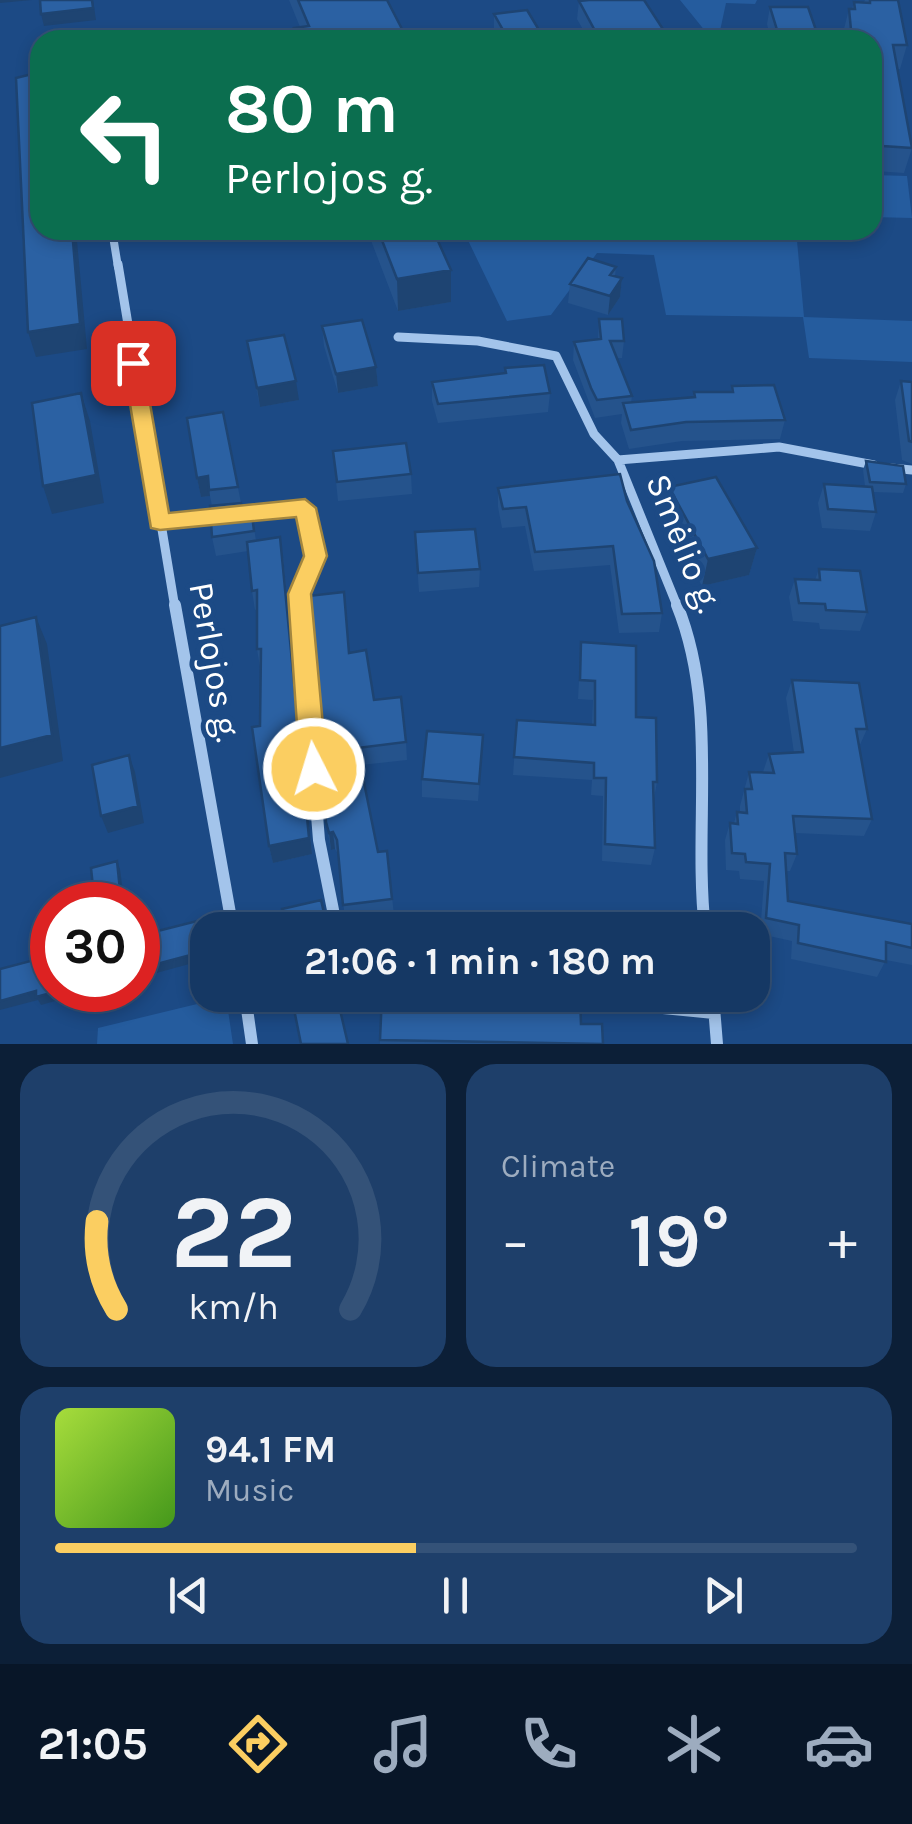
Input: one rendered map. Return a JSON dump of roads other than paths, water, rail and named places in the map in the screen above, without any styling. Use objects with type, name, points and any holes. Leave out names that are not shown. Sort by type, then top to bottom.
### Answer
[{"type":"street","name":"Perlojos g.","points":[[114,240],[231,912]]},
{"type":"street","name":"Smėlio g.","points":[[398,337],[478,341],[556,356],[594,434],[618,460],[691,640],[706,781],[700,895],[703,912]]},
{"type":"street","points":[[618,460],[778,447],[912,470]]},
{"type":"street","points":[[160,522],[305,508],[316,556],[300,594],[319,840],[334,912]]},
{"type":"street","points":[[247,1012],[252,1044]]},
{"type":"street","points":[[704,1012],[714,1013],[716,1044]]}]
